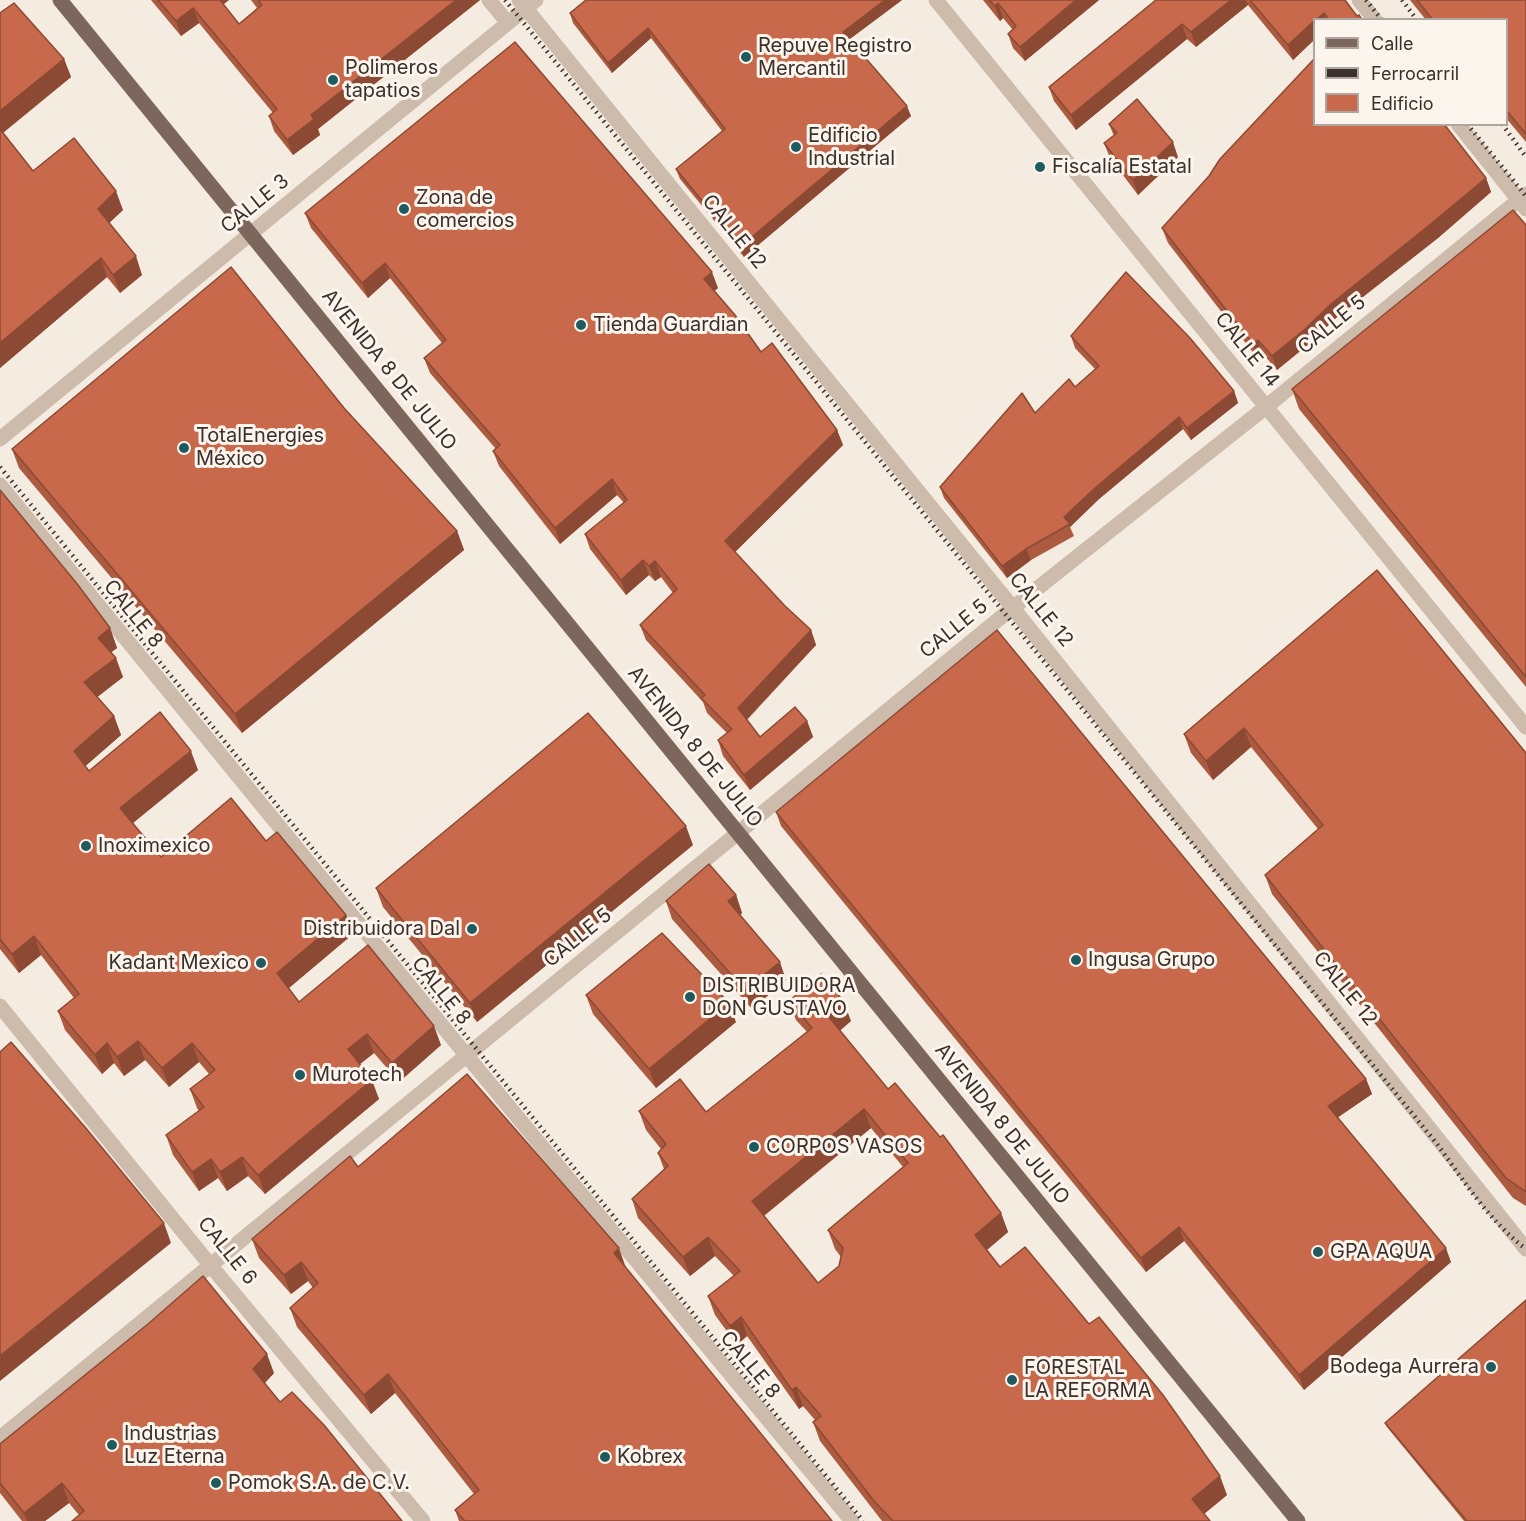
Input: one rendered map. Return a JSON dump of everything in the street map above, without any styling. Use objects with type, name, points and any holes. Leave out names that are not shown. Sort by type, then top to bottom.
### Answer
[{"type":"main road","name":"AVENIDA 8 DE JULIO","points":[[60,0],[1298,1521]]},
{"type":"street","points":[[489,0],[508,23]]},
{"type":"street","name":"CALLE 14","points":[[936,0],[1526,727]]},
{"type":"street","points":[[1359,0],[1373,18]]},
{"type":"street","name":"CALLE 3","points":[[0,439],[508,23],[527,3]]},
{"type":"street","name":"CALLE 12","points":[[527,3],[1526,1249]]},
{"type":"street","points":[[1460,126],[1523,201]]},
{"type":"street","name":"CALLE 5","points":[[0,1438],[1013,608],[1523,201]]},
{"type":"street","name":"CALLE 8","points":[[0,485],[467,1056],[852,1521]]},
{"type":"street","name":"CALLE 6","points":[[0,1006],[211,1266],[423,1521]]},
{"type":"building","name":"Polimeros tapatios","points":[[158,0],[220,0],[239,24],[262,5],[258,0],[456,0],[311,115],[314,119],[287,140],[269,116],[277,109],[193,8],[176,21]]},
{"type":"building","points":[[586,0],[885,0],[843,32],[907,106],[740,247],[676,169],[725,129],[648,28],[608,63],[570,13]]},
{"type":"building","points":[[989,0],[1076,0],[1020,47],[1008,34],[1016,26],[998,3],[995,6]]},
{"type":"building","points":[[1156,0],[1231,0],[1191,32],[1182,24],[1071,115],[1049,87]]},
{"type":"building","points":[[1250,0],[1345,0],[1361,18],[1328,18],[1324,13],[1318,18],[1313,18],[1313,22],[1288,45]]},
{"type":"building","points":[[1417,0],[1526,0],[1526,134],[1508,112],[1508,18],[1431,18]]},
{"type":"building","points":[[14,3],[64,59],[0,111],[0,13]]},
{"type":"building","points":[[515,42],[712,272],[704,279],[735,315],[761,352],[772,343],[837,430],[725,541],[785,606],[811,630],[738,708],[760,737],[795,707],[807,721],[744,775],[718,740],[732,729],[701,698],[705,695],[640,625],[677,589],[655,561],[649,566],[643,560],[621,580],[585,534],[627,500],[612,479],[555,528],[493,451],[500,445],[424,358],[446,340],[385,263],[362,283],[305,213]]},
{"type":"building","points":[[1313,60],[1313,126],[1446,126],[1486,178],[1331,304],[1272,356],[1258,340],[1253,344],[1162,228],[1209,176],[1220,159]]},
{"type":"building","points":[[1137,99],[1173,142],[1133,180],[1104,143],[1117,133],[1109,124]]},
{"type":"building","points":[[0,129],[33,171],[74,138],[116,191],[98,209],[136,256],[113,275],[101,258],[0,343]]},
{"type":"building","points":[[1513,210],[1526,225],[1526,677],[1292,389]]},
{"type":"building","points":[[231,267],[344,408],[457,531],[235,714],[12,449]]},
{"type":"building","points":[[1126,272],[1190,338],[1234,391],[1187,428],[1179,417],[1064,517],[1070,524],[1026,549],[1002,566],[940,487],[1022,393],[1035,413],[1069,379],[1075,387],[1099,366],[1071,336]]},
{"type":"building","points":[[0,490],[110,628],[98,638],[116,658],[84,682],[114,716],[74,751],[89,771],[160,712],[191,751],[120,808],[161,857],[231,798],[266,841],[277,832],[346,915],[277,973],[299,1002],[368,945],[434,1026],[392,1063],[367,1034],[348,1049],[372,1080],[258,1175],[242,1157],[220,1172],[211,1159],[192,1172],[166,1135],[204,1107],[190,1089],[215,1070],[192,1043],[162,1068],[138,1041],[117,1057],[107,1043],[95,1055],[58,1011],[79,994],[34,936],[12,954],[0,939]]},
{"type":"building","points":[[1377,570],[1526,753],[1526,1192],[1506,1178],[1265,875],[1323,825],[1244,728],[1206,761],[1184,734]]},
{"type":"building","name":"Ingusa Grupo","points":[[997,630],[1366,1079],[1328,1106],[1446,1248],[1299,1375],[1179,1227],[1141,1258],[776,812]]},
{"type":"building","points":[[588,713],[686,826],[470,1003],[376,888]]},
{"type":"building","points":[[709,864],[736,895],[728,901],[780,962],[745,990],[666,901]]},
{"type":"building","points":[[662,933],[729,1003],[649,1069],[586,995]]},
{"type":"building","points":[[821,974],[844,1002],[828,1016],[888,1089],[895,1083],[940,1137],[943,1135],[1001,1213],[975,1235],[1000,1267],[1025,1247],[1089,1324],[1099,1317],[1163,1395],[1220,1476],[1192,1499],[1210,1521],[893,1521],[874,1501],[813,1422],[821,1416],[796,1387],[792,1390],[741,1317],[730,1326],[708,1296],[740,1271],[708,1237],[683,1257],[632,1199],[668,1166],[658,1153],[666,1144],[639,1111],[680,1079],[706,1112],[812,1028],[789,1001]],"holes":[[[864,1109],[908,1163],[828,1230],[843,1248],[839,1266],[818,1283],[752,1201]]]},
{"type":"building","points":[[11,1042],[164,1223],[0,1356],[0,1052]]},
{"type":"building","points":[[467,1074],[619,1248],[614,1253],[832,1521],[465,1521],[455,1510],[479,1490],[388,1374],[364,1395],[290,1308],[318,1283],[301,1262],[284,1275],[252,1239],[350,1156],[358,1167]]},
{"type":"building","points":[[203,1276],[267,1354],[253,1369],[280,1402],[292,1392],[324,1425],[402,1521],[72,1521],[84,1511],[62,1483],[24,1513],[0,1483],[0,1444],[148,1324]]},
{"type":"building","name":"Bodega Aurrera","points":[[1526,1300],[1526,1521],[1467,1521],[1385,1423]]},
{"type":"railway","points":[[505,0],[1437,1144],[1478,1200],[1500,1226],[1526,1249]]},
{"type":"railway","points":[[1366,0],[1380,18]]},
{"type":"railway","points":[[1402,0],[1416,18]]},
{"type":"railway","points":[[1469,126],[1526,196]]},
{"type":"railway","points":[[1503,126],[1526,157]]},
{"type":"railway","points":[[0,467],[863,1521]]},
{"type":"place","name":"Repuve Registro Mercantil","points":[[746,57]]},
{"type":"place","name":"Polimeros tapatios","points":[[333,80]]},
{"type":"place","name":"Edificio Industrial","points":[[796,147]]},
{"type":"place","name":"Fiscalía Estatal","points":[[1040,167]]},
{"type":"place","name":"Zona de comercios","points":[[404,209]]},
{"type":"place","name":"Tienda Guardian","points":[[581,325]]},
{"type":"place","name":"TotalEnergies México","points":[[184,448]]},
{"type":"place","name":"Inoximexico","points":[[86,846]]},
{"type":"place","name":"Distribuidora Dal","points":[[472,929]]},
{"type":"place","name":"Ingusa Grupo","points":[[1076,960]]},
{"type":"place","name":"Kadant Mexico","points":[[261,963]]},
{"type":"place","name":"DISTRIBUIDORA DON GUSTAVO","points":[[690,997]]},
{"type":"place","name":"Murotech","points":[[300,1075]]},
{"type":"place","name":"CORPOS VASOS","points":[[754,1147]]},
{"type":"place","name":"GPA AQUA","points":[[1318,1252]]},
{"type":"place","name":"Bodega Aurrera","points":[[1491,1367]]},
{"type":"place","name":"FORESTAL LA REFORMA","points":[[1012,1380]]},
{"type":"place","name":"Industrias Luz Eterna","points":[[112,1445]]},
{"type":"place","name":"Kobrex","points":[[605,1457]]},
{"type":"place","name":"Pomok S.A. de C.V.","points":[[216,1483]]}]
